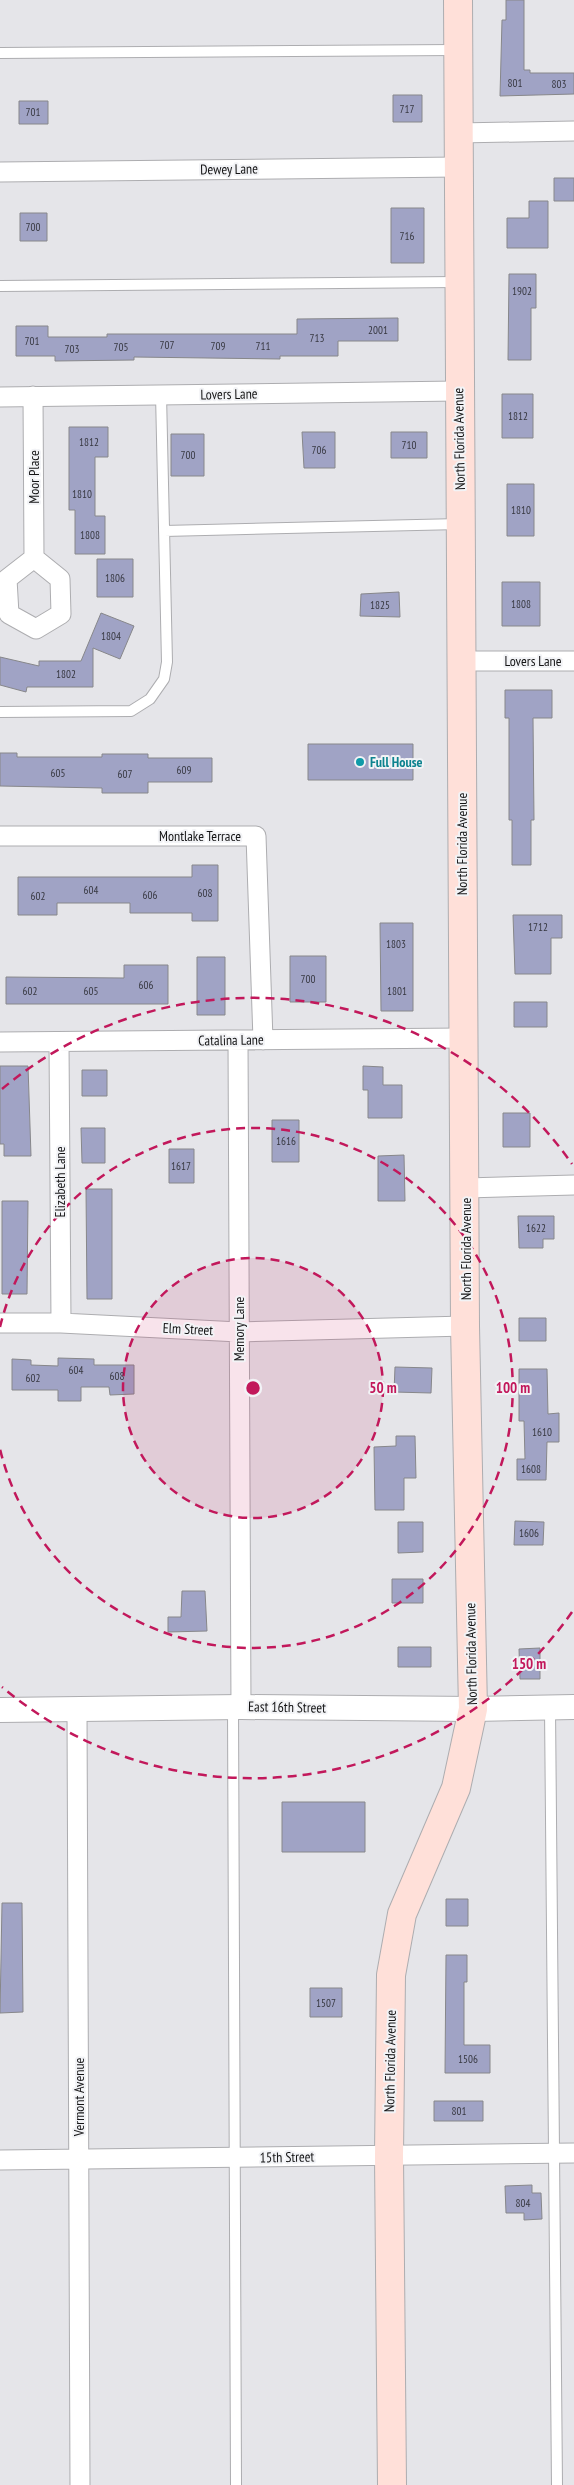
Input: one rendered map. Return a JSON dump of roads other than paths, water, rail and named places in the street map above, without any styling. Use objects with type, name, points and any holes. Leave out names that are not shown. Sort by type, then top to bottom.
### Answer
[{"type":"main road","name":"North Florida Avenue","points":[[392,2485],[389,2156],[391,1975],[402,1914],[456,1788],[473,1709],[465,1326],[466,1188],[458,391],[458,0]]},
{"type":"street","points":[[458,133],[574,132]]},
{"type":"street","name":"Dewey Lane","points":[[0,172],[458,167]]},
{"type":"street","name":"Lovers Lane","points":[[0,397],[458,391]]},
{"type":"street","name":"Moor Place","points":[[33,396],[34,558]]},
{"type":"street","name":"Lovers Lane","points":[[462,661],[574,661]]},
{"type":"street","name":"Montlake Terrace","points":[[0,836],[256,836],[264,1040]]},
{"type":"street","name":"Catalina Lane","points":[[0,1042],[463,1038]]},
{"type":"street","name":"Memory Lane","points":[[237,1707],[238,1040]]},
{"type":"street","name":"Elizabeth Lane","points":[[59,1042],[61,1323]]},
{"type":"street","points":[[466,1188],[574,1185]]},
{"type":"street","name":"Elm Street","points":[[0,1323],[61,1323],[239,1332],[465,1326]]},
{"type":"street","name":"East 16th Street","points":[[0,1710],[237,1707],[473,1709],[574,1707]]},
{"type":"street","name":"Vermont Avenue","points":[[77,1710],[80,2485]]},
{"type":"street","name":"15th Street","points":[[0,2160],[574,2153]]},
{"type":"lane","points":[[0,53],[458,50]]},
{"type":"lane","points":[[0,286],[458,282]]},
{"type":"lane","points":[[0,712],[131,711],[150,699],[164,679],[167,662],[161,394]]},
{"type":"lane","points":[[164,531],[460,524]]},
{"type":"lane","points":[[236,2485],[237,1707]]},
{"type":"lane","points":[[550,1708],[557,2485]]},
{"type":"place","name":"Full House","points":[[360,762]]}]
